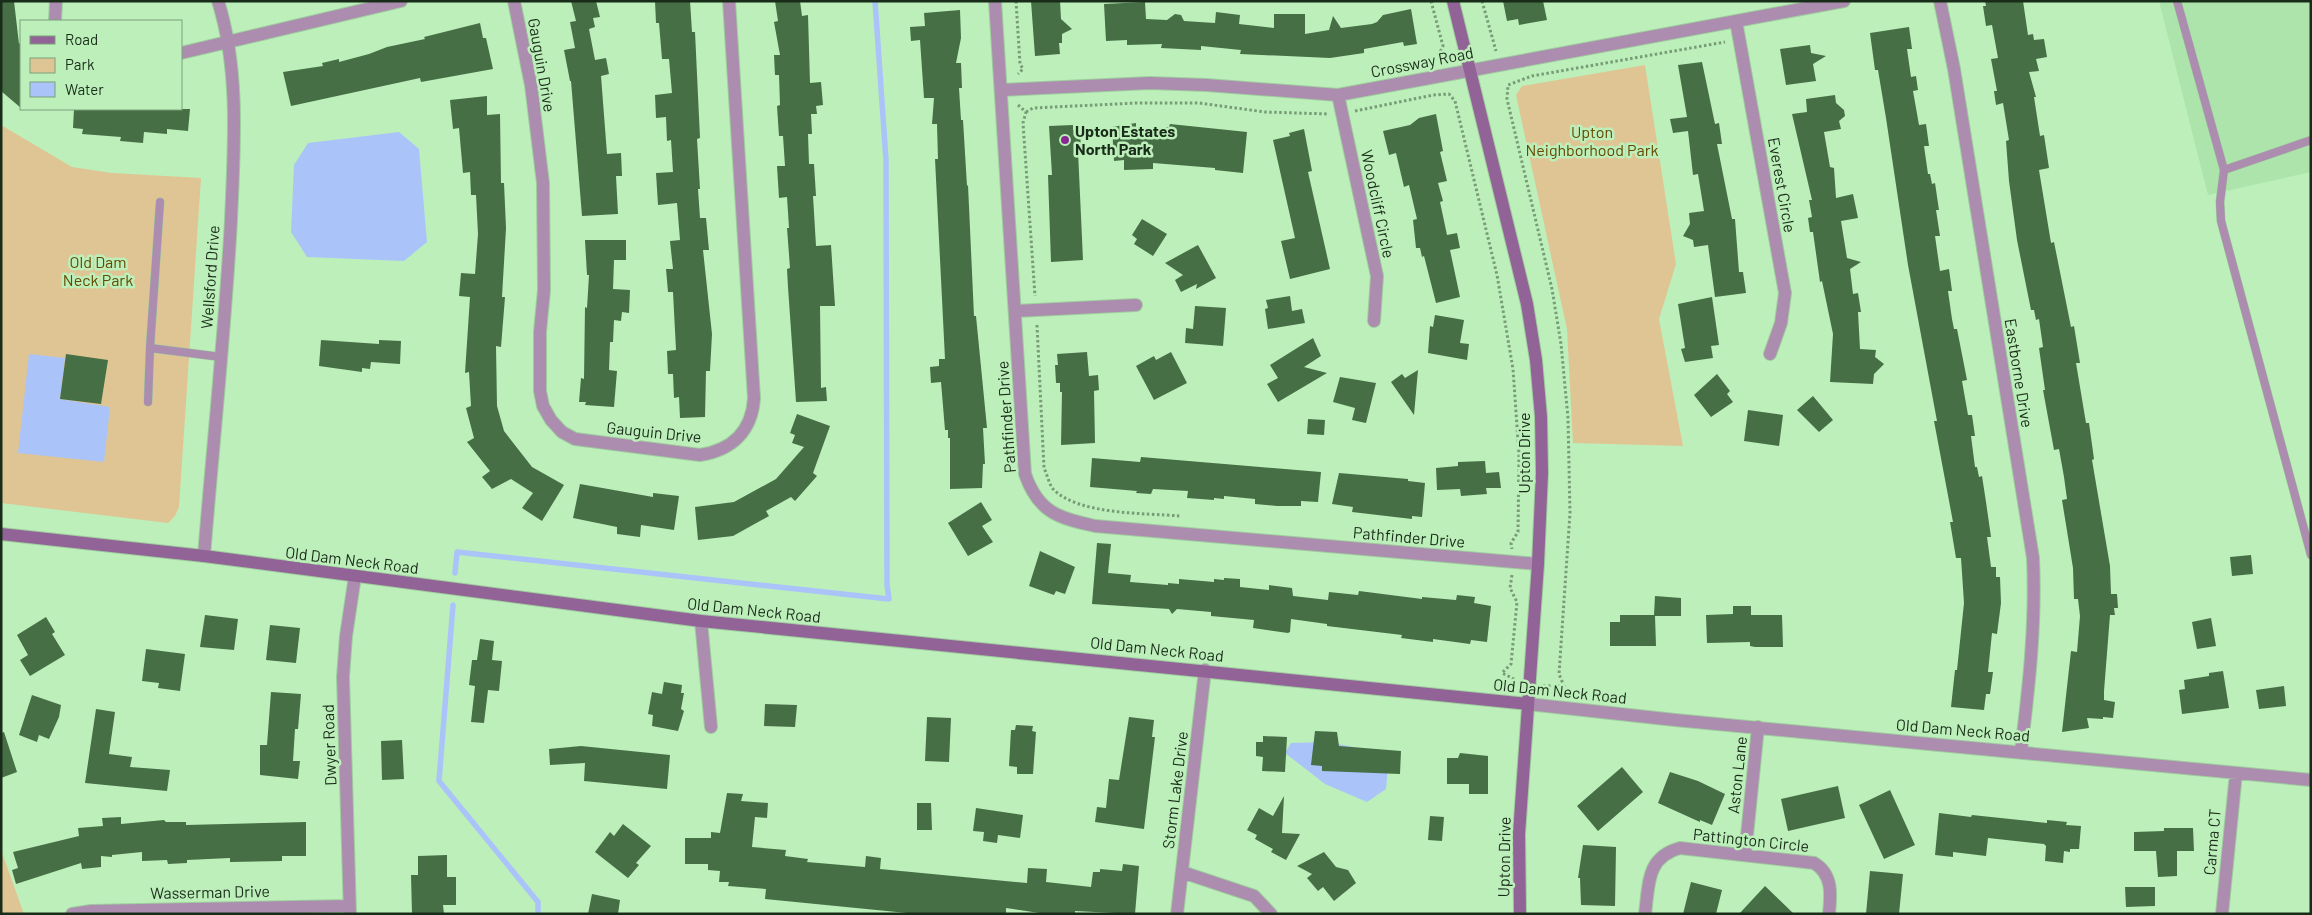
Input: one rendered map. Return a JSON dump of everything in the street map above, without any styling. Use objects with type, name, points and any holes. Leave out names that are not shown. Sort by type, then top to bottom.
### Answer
[{"type":"street","points":[[55,20],[56,1]]},
{"type":"street","name":"Wellsford Drive","points":[[204,556],[228,275],[235,142],[233,91],[228,44],[218,1]]},
{"type":"street","points":[[182,53],[228,44],[401,1]]},
{"type":"street","name":"Gauguin Drive","points":[[514,1],[531,85],[542,183],[544,290],[540,332],[540,391],[543,406],[551,420],[562,432],[576,439],[700,455],[715,452],[728,446],[742,434],[753,410],[729,1]]},
{"type":"street","name":"Pathfinder Drive","points":[[995,1],[1025,474],[1035,496],[1052,513],[1069,520],[1095,526],[1538,564]]},
{"type":"street","name":"Upton Drive","points":[[1453,1],[1527,304],[1542,416],[1542,473],[1538,564],[1520,834],[1520,914]]},
{"type":"street","name":"Crossway Road","points":[[1001,90],[1150,83],[1206,85],[1338,95],[1844,1]]},
{"type":"street","name":"Eastborne Drive","points":[[1940,1],[1954,69],[2033,558],[2035,603],[2033,648],[2021,751]]},
{"type":"street","name":"Everest Circle","points":[[1736,20],[1784,293],[1781,323],[1770,354]]},
{"type":"street","name":"Woodcliff Circle","points":[[1338,95],[1377,276],[1374,321]]},
{"type":"street","points":[[1015,311],[1136,305]]},
{"type":"street","name":"Old Dam Neck Road","points":[[1,534],[204,556],[701,621],[1205,670],[1758,727],[2311,780]]},
{"type":"street","name":"Dwyer Road","points":[[350,910],[343,677],[346,636],[355,576]]},
{"type":"street","points":[[701,621],[711,727]]},
{"type":"street","name":"Storm Lake Drive","points":[[1177,914],[1205,670]]},
{"type":"street","name":"Aston Lane","points":[[1745,855],[1758,727]]},
{"type":"street","name":"Carma CT","points":[[2222,914],[2236,773]]},
{"type":"street","name":"Pattington Circle","points":[[1645,914],[1651,873],[1655,864],[1668,851],[1680,848],[1814,863],[1819,866],[1827,878],[1831,890],[1829,914]]},
{"type":"street","points":[[1182,872],[1254,896],[1271,914]]},
{"type":"street","name":"Wasserman Drive","points":[[72,914],[91,911],[350,910]]},
{"type":"lane","points":[[2177,1],[2224,170],[2220,202],[2221,221],[2311,555]]},
{"type":"lane","points":[[2224,170],[2311,140]]},
{"type":"lane","points":[[148,402],[160,202]]},
{"type":"lane","points":[[150,348],[221,357]]},
{"type":"path","points":[[1016,1],[1020,64],[1023,69],[1001,90],[1026,112]]},
{"type":"path","points":[[1431,1],[1443,46],[1438,56]]},
{"type":"path","points":[[1482,1],[1499,64]]},
{"type":"path","points":[[1508,85],[1532,76],[1725,42],[1736,20]]},
{"type":"path","points":[[1183,517],[1086,507],[1066,500],[1052,488],[1044,468],[1036,310],[1023,123],[1026,112],[1033,108],[1199,103],[1265,112],[1342,114],[1433,95],[1449,94],[1455,102],[1497,275],[1513,369],[1519,455],[1518,532],[1511,543],[1513,562],[1510,588],[1517,602],[1511,664],[1502,673],[1530,686]]},
{"type":"path","points":[[1502,545],[1511,543]]},
{"type":"shaded area","points":[[2159,1],[2311,1],[2311,172],[2208,195]]},
{"type":"green space","name":"Upton Neighborhood Park","points":[[1645,65],[1676,264],[1659,319],[1683,446],[1573,443],[1567,329],[1516,95],[1522,86]]},
{"type":"green space","name":"Old Dam Neck Park","points":[[1,125],[72,167],[112,173],[201,178],[179,507],[175,516],[168,523],[1,503]]},
{"type":"green space","points":[[1,850],[24,914],[1,914]]},
{"type":"water","points":[[399,132],[419,149],[427,242],[404,261],[307,257],[291,232],[294,165],[308,143]]},
{"type":"water","points":[[29,354],[65,358],[60,399],[110,407],[104,462],[18,453]]},
{"type":"water","points":[[1327,742],[1380,752],[1388,766],[1386,789],[1367,802],[1325,784],[1285,753],[1291,743]]},
{"type":"building","points":[[1,1],[14,1],[20,43],[20,107],[1,91]]},
{"type":"building","points":[[571,1],[596,1],[600,17],[593,18],[595,27],[589,29],[595,60],[606,58],[609,74],[601,76],[607,154],[621,153],[622,176],[616,176],[618,214],[582,216],[571,81],[564,50],[575,48],[570,22],[576,21]]},
{"type":"building","points":[[655,1],[690,1],[692,32],[695,32],[700,138],[697,139],[700,189],[698,189],[700,218],[706,218],[709,250],[703,250],[712,334],[710,371],[706,371],[705,417],[680,418],[679,397],[674,398],[673,374],[668,374],[667,351],[676,350],[673,292],[668,292],[666,269],[673,269],[670,241],[680,240],[677,203],[658,205],[656,173],[673,172],[671,140],[667,141],[666,117],[656,118],[655,95],[672,93],[669,59],[662,59],[659,23],[656,23]]},
{"type":"building","points":[[775,1],[800,1],[802,16],[808,15],[810,83],[821,82],[823,105],[816,106],[817,114],[811,114],[812,134],[808,134],[809,164],[814,164],[816,196],[813,196],[816,246],[831,245],[835,306],[820,306],[821,388],[826,387],[827,401],[796,402],[787,269],[790,268],[787,197],[779,198],[777,166],[785,166],[783,136],[779,136],[777,106],[780,105],[779,75],[775,75],[774,55],[780,55],[774,22],[778,21]]},
{"type":"building","points":[[1031,1],[1060,1],[1061,19],[1072,29],[1062,34],[1062,43],[1059,43],[1060,54],[1035,56]]},
{"type":"building","points":[[1503,1],[1543,1],[1547,20],[1519,25],[1518,19],[1507,21]]},
{"type":"building","points":[[1985,1],[2023,1],[2028,35],[2033,34],[2034,40],[2044,39],[2047,57],[2036,59],[2039,71],[2029,72],[2036,97],[2034,97],[2040,136],[2044,135],[2049,168],[2039,170],[2051,243],[2054,242],[2071,327],[2074,326],[2080,363],[2076,363],[2086,423],[2089,423],[2094,459],[2092,460],[2110,566],[2111,594],[2117,594],[2118,608],[2114,608],[2115,615],[2110,615],[2104,691],[2104,700],[2115,702],[2113,718],[2087,718],[2089,728],[2062,732],[2071,651],[2077,652],[2080,616],[2078,599],[2074,599],[2073,568],[2062,500],[2067,499],[2064,477],[2059,449],[2054,450],[2043,390],[2045,390],[2039,348],[2043,347],[2039,319],[2036,320],[2034,310],[2031,310],[2017,240],[2009,181],[2006,141],[2009,140],[2003,103],[1996,105],[1994,91],[1997,91],[1991,59],[1998,58],[1992,25],[1986,26],[1983,6],[1986,6]]},
{"type":"building","points":[[1145,2],[1146,19],[1167,20],[1175,14],[1181,15],[1184,21],[1215,23],[1216,12],[1240,15],[1239,24],[1274,28],[1274,14],[1305,14],[1305,34],[1329,30],[1333,16],[1341,28],[1372,24],[1377,22],[1383,15],[1411,9],[1417,44],[1404,46],[1403,42],[1364,49],[1364,53],[1330,58],[1240,54],[1241,50],[1201,46],[1201,50],[1161,48],[1162,44],[1127,45],[1127,40],[1106,41],[1104,4]]},
{"type":"building","points":[[960,10],[961,38],[956,63],[961,63],[962,88],[959,88],[968,185],[974,316],[976,316],[987,428],[983,428],[985,464],[983,464],[982,488],[950,489],[950,438],[948,438],[948,430],[945,430],[941,382],[931,383],[930,367],[939,366],[939,359],[945,359],[935,159],[938,159],[937,124],[932,124],[934,98],[924,98],[920,40],[911,41],[910,27],[925,26],[924,13]]},
{"type":"building","points":[[480,23],[483,38],[486,38],[493,69],[421,82],[420,78],[291,106],[283,72],[323,66],[322,63],[339,59],[339,62],[387,47],[425,39],[424,37]]},
{"type":"building","points":[[1909,27],[1912,49],[1907,49],[1911,77],[1916,76],[1918,90],[1913,91],[1919,125],[1926,124],[1929,146],[1924,146],[1928,174],[1930,174],[1932,184],[1935,183],[1939,210],[1936,210],[1940,236],[1935,236],[1940,271],[1949,269],[1952,291],[1948,291],[1952,319],[1954,329],[1957,329],[1967,380],[1962,381],[1968,415],[1972,415],[1975,436],[1971,436],[1975,467],[1977,467],[1979,477],[1982,476],[1991,537],[1987,537],[1991,567],[1996,567],[1996,577],[2000,577],[2001,603],[1997,634],[1992,633],[1988,672],[1993,672],[1990,694],[1986,694],[1984,710],[1951,707],[1964,603],[1961,558],[1956,558],[1950,522],[1953,522],[1934,421],[1937,421],[1908,265],[1886,118],[1878,70],[1875,70],[1870,33]]},
{"type":"building","points":[[1810,45],[1811,53],[1826,56],[1813,64],[1816,81],[1786,85],[1780,49]]},
{"type":"building","points":[[1702,62],[1715,124],[1719,123],[1722,144],[1717,144],[1732,219],[1735,219],[1739,272],[1743,272],[1746,293],[1715,297],[1708,245],[1694,247],[1693,240],[1683,236],[1690,224],[1689,213],[1704,211],[1698,174],[1693,175],[1688,131],[1673,133],[1670,119],[1687,117],[1678,65]]},
{"type":"building","points":[[1835,95],[1836,103],[1844,110],[1845,116],[1839,121],[1841,129],[1824,132],[1830,167],[1834,168],[1836,198],[1853,194],[1858,218],[1841,221],[1847,258],[1861,262],[1850,269],[1853,294],[1858,293],[1861,312],[1858,312],[1860,349],[1876,350],[1875,357],[1884,364],[1874,374],[1873,384],[1830,382],[1833,334],[1822,281],[1820,282],[1813,232],[1810,232],[1808,218],[1812,217],[1809,200],[1812,200],[1792,114],[1807,112],[1806,99]]},
{"type":"building","points":[[487,96],[487,115],[500,114],[501,183],[504,183],[506,228],[502,297],[505,297],[501,347],[496,346],[497,406],[504,431],[532,467],[564,485],[542,521],[522,508],[533,493],[511,479],[492,489],[482,477],[490,471],[467,442],[474,438],[466,408],[471,406],[469,372],[465,373],[470,297],[459,296],[461,273],[475,274],[478,234],[476,195],[471,195],[470,172],[463,173],[459,128],[453,129],[450,100]]},
{"type":"building","points":[[190,109],[188,131],[167,129],[167,134],[144,132],[143,143],[120,141],[121,137],[82,134],[83,129],[73,128],[74,110]]},
{"type":"building","points":[[1436,114],[1443,151],[1440,152],[1447,181],[1438,183],[1443,201],[1440,202],[1447,235],[1457,233],[1460,248],[1450,250],[1460,297],[1436,303],[1424,256],[1422,257],[1420,248],[1416,248],[1413,220],[1417,219],[1409,185],[1404,187],[1396,153],[1389,155],[1383,131],[1410,125],[1419,118]]},
{"type":"building","points":[[1136,123],[1136,128],[1142,127],[1142,130],[1169,127],[1170,124],[1247,132],[1243,173],[1215,170],[1215,168],[1153,163],[1153,169],[1124,170],[1124,160],[1114,161],[1112,127]]},
{"type":"building","points":[[1073,125],[1073,130],[1080,129],[1081,150],[1078,151],[1083,260],[1051,262],[1048,175],[1052,175],[1049,126]]},
{"type":"building","points":[[1304,129],[1312,171],[1308,172],[1330,269],[1290,279],[1281,241],[1295,238],[1273,140],[1290,136],[1289,133]]},
{"type":"building","points":[[1142,219],[1167,234],[1153,256],[1134,244],[1137,239],[1132,235]]},
{"type":"building","points":[[585,240],[626,240],[626,260],[614,260],[613,289],[630,290],[629,313],[622,312],[621,321],[614,320],[613,342],[610,342],[609,370],[617,371],[614,407],[585,405],[586,402],[579,402],[581,378],[584,379],[585,307],[587,308],[589,275],[587,275]]},
{"type":"building","points":[[1198,245],[1216,278],[1196,289],[1197,284],[1181,292],[1175,280],[1183,275],[1165,263]]},
{"type":"building","points":[[1290,296],[1292,311],[1302,309],[1305,323],[1268,329],[1265,309],[1268,308],[1266,300]]},
{"type":"building","points":[[1712,297],[1719,345],[1711,346],[1713,358],[1685,362],[1681,349],[1685,348],[1678,304]]},
{"type":"building","points":[[1195,306],[1226,308],[1223,346],[1185,343],[1186,328],[1193,329]]},
{"type":"building","points":[[1435,315],[1464,320],[1460,343],[1469,344],[1467,360],[1428,353],[1430,326],[1433,327]]},
{"type":"building","points":[[1313,338],[1321,356],[1304,367],[1327,373],[1278,402],[1267,384],[1278,378],[1270,365]]},
{"type":"building","points":[[321,340],[379,344],[379,340],[401,341],[400,364],[371,362],[370,369],[362,368],[362,372],[319,366]]},
{"type":"building","points":[[1087,352],[1089,376],[1098,375],[1099,390],[1094,391],[1095,443],[1061,445],[1062,392],[1060,392],[1060,383],[1056,383],[1055,365],[1058,365],[1057,354]]},
{"type":"building","points":[[1171,352],[1187,383],[1154,400],[1136,366],[1154,356],[1156,360]]},
{"type":"building","points":[[66,354],[108,360],[101,404],[60,399]]},
{"type":"building","points":[[1418,370],[1414,415],[1391,382],[1402,374],[1405,378]]},
{"type":"building","points":[[1717,374],[1730,391],[1727,394],[1733,402],[1711,417],[1694,395]]},
{"type":"building","points":[[1340,377],[1376,383],[1366,423],[1352,420],[1355,408],[1333,402]]},
{"type":"building","points":[[1813,396],[1833,420],[1819,432],[1797,410]]},
{"type":"building","points":[[1748,410],[1783,415],[1779,446],[1744,441]]},
{"type":"building","points":[[797,414],[830,426],[813,473],[817,476],[795,501],[791,497],[766,511],[769,516],[733,536],[698,540],[695,507],[734,502],[776,479],[804,447],[792,443],[795,435],[790,433]]},
{"type":"building","points":[[1308,419],[1325,420],[1324,435],[1307,434]]},
{"type":"building","points":[[1141,457],[1321,472],[1318,502],[1301,501],[1301,506],[1277,506],[1255,504],[1255,499],[1224,496],[1224,499],[1214,498],[1214,500],[1187,498],[1188,491],[1153,489],[1151,494],[1090,487],[1092,458],[1140,462]]},
{"type":"building","points":[[1485,461],[1486,473],[1499,472],[1501,488],[1486,488],[1487,494],[1461,496],[1460,489],[1437,490],[1436,468],[1458,466],[1458,462]]},
{"type":"building","points":[[1339,473],[1408,479],[1408,481],[1425,483],[1422,517],[1412,516],[1412,519],[1352,512],[1353,507],[1332,504]]},
{"type":"building","points":[[580,484],[653,497],[653,493],[679,496],[674,530],[641,525],[640,537],[617,534],[617,527],[573,518]]},
{"type":"building","points":[[981,502],[992,520],[982,526],[993,542],[968,556],[948,523]]},
{"type":"building","points":[[1097,543],[1111,544],[1108,573],[1131,575],[1130,582],[1168,585],[1168,583],[1179,584],[1179,579],[1214,582],[1214,579],[1240,579],[1240,587],[1269,590],[1269,585],[1292,588],[1293,596],[1328,600],[1329,592],[1358,595],[1359,591],[1422,599],[1422,597],[1456,600],[1457,595],[1475,597],[1474,603],[1491,606],[1487,642],[1471,640],[1470,644],[1433,639],[1433,642],[1401,638],[1402,635],[1327,626],[1327,624],[1291,619],[1290,632],[1288,633],[1253,628],[1254,620],[1211,616],[1211,612],[1177,609],[1172,614],[1169,609],[1092,604]]},
{"type":"building","points":[[1040,551],[1075,567],[1065,594],[1056,591],[1054,595],[1029,586]]},
{"type":"building","points":[[2251,555],[2253,574],[2232,576],[2230,557]]},
{"type":"building","points":[[1655,596],[1681,598],[1681,616],[1655,616],[1656,646],[1610,646],[1610,622],[1620,622],[1620,615],[1654,615]]},
{"type":"building","points":[[1733,606],[1751,606],[1751,615],[1782,615],[1783,647],[1755,647],[1750,646],[1750,642],[1707,643],[1706,615],[1733,614]]},
{"type":"building","points":[[205,615],[238,619],[234,650],[200,647]]},
{"type":"building","points":[[46,617],[55,632],[52,634],[65,655],[30,676],[20,660],[28,655],[17,635]]},
{"type":"building","points":[[2211,618],[2216,646],[2197,649],[2192,622]]},
{"type":"building","points":[[270,625],[300,628],[296,663],[266,660]]},
{"type":"building","points":[[480,639],[494,641],[492,660],[502,661],[499,691],[488,690],[484,723],[471,722],[475,686],[469,685],[472,660],[477,660]]},
{"type":"building","points":[[146,649],[185,654],[180,691],[158,688],[159,683],[142,681]]},
{"type":"building","points":[[2223,671],[2229,708],[2182,714],[2179,690],[2185,689],[2184,680],[2209,676],[2209,673]]},
{"type":"building","points":[[664,682],[682,685],[681,693],[684,693],[681,709],[684,711],[678,731],[652,726],[653,715],[648,714],[652,692],[662,694]]},
{"type":"building","points":[[2284,686],[2286,706],[2259,709],[2256,690]]},
{"type":"building","points":[[271,692],[301,694],[298,729],[295,729],[293,761],[300,761],[298,779],[260,775],[260,745],[267,745]]},
{"type":"building","points":[[32,695],[61,705],[59,717],[49,739],[39,735],[37,742],[19,735]]},
{"type":"building","points":[[765,704],[797,705],[795,727],[764,726]]},
{"type":"building","points":[[96,709],[115,712],[109,754],[132,757],[130,767],[170,770],[167,791],[85,783]]},
{"type":"building","points":[[927,717],[951,718],[949,762],[925,761]]},
{"type":"building","points":[[1129,717],[1154,720],[1152,737],[1155,737],[1144,829],[1095,822],[1097,807],[1106,808],[1109,779],[1119,780]]},
{"type":"building","points":[[1016,725],[1033,726],[1032,731],[1036,732],[1033,774],[1017,774],[1017,767],[1009,766],[1011,730],[1015,730]]},
{"type":"building","points":[[1315,731],[1337,732],[1339,746],[1401,751],[1400,774],[1322,771],[1322,766],[1311,765]]},
{"type":"building","points":[[4,732],[17,772],[1,778],[1,733]]},
{"type":"building","points":[[1263,736],[1287,737],[1285,772],[1262,771],[1263,757],[1256,756],[1256,742],[1263,742]]},
{"type":"building","points":[[402,740],[404,779],[382,780],[381,741]]},
{"type":"building","points":[[581,746],[670,755],[667,789],[584,781],[585,763],[550,765],[549,749]]},
{"type":"building","points":[[1460,753],[1488,756],[1488,794],[1469,794],[1469,784],[1447,784],[1447,758],[1458,758]]},
{"type":"building","points":[[1622,767],[1643,792],[1598,831],[1577,806]]},
{"type":"building","points":[[1670,772],[1698,781],[1725,794],[1712,825],[1700,820],[1700,822],[1658,803]]},
{"type":"building","points":[[1838,786],[1845,818],[1788,831],[1781,799]]},
{"type":"building","points":[[1890,790],[1915,845],[1884,859],[1859,805]]},
{"type":"building","points":[[727,793],[743,794],[741,801],[768,803],[767,818],[755,817],[752,847],[786,850],[785,856],[808,859],[807,862],[865,867],[866,856],[881,858],[880,869],[1027,883],[1028,868],[1047,869],[1046,882],[1091,887],[1093,872],[1100,872],[1100,869],[1122,871],[1123,864],[1139,866],[1135,914],[1075,911],[1075,914],[1046,914],[1006,908],[1006,914],[917,914],[765,899],[766,889],[728,886],[729,882],[719,882],[720,871],[708,870],[708,864],[685,864],[685,838],[711,838],[711,832],[720,833]]},
{"type":"building","points":[[1284,796],[1282,833],[1300,834],[1286,860],[1271,852],[1273,849],[1255,839],[1257,835],[1247,830],[1259,808],[1273,816]]},
{"type":"building","points":[[917,803],[931,803],[932,830],[917,830]]},
{"type":"building","points":[[976,808],[1023,815],[1020,838],[998,835],[997,843],[983,841],[984,832],[973,831]]},
{"type":"building","points":[[1939,813],[2047,823],[2047,820],[2067,822],[2066,825],[2081,826],[2079,849],[2070,849],[2070,852],[2064,851],[2063,863],[2045,861],[2046,846],[2044,844],[1988,838],[1986,856],[1953,852],[1953,857],[1935,855]]},
{"type":"building","points":[[1430,816],[1444,817],[1442,841],[1428,840]]},
{"type":"building","points":[[121,817],[121,824],[164,820],[166,822],[186,822],[186,825],[306,822],[306,856],[282,856],[282,861],[230,862],[230,858],[187,860],[187,863],[168,864],[167,860],[142,861],[142,852],[112,855],[112,857],[101,856],[101,867],[82,869],[81,863],[16,884],[12,870],[18,868],[13,852],[79,836],[78,828],[103,826],[102,818]]},
{"type":"building","points":[[623,824],[651,846],[636,863],[639,865],[628,878],[595,852],[610,832],[614,836]]},
{"type":"building","points":[[2164,828],[2193,828],[2194,851],[2177,851],[2177,876],[2158,877],[2156,851],[2134,851],[2134,832],[2164,831]]},
{"type":"building","points":[[1583,845],[1616,847],[1615,906],[1581,905],[1580,878],[1578,878]]},
{"type":"building","points":[[1324,852],[1336,867],[1348,870],[1356,883],[1334,901],[1323,887],[1318,891],[1307,878],[1312,874],[1297,866]]},
{"type":"building","points":[[447,855],[447,877],[456,877],[456,905],[443,905],[444,914],[412,914],[411,875],[418,875],[418,856]]},
{"type":"building","points":[[1870,871],[1903,874],[1899,914],[1866,914]]},
{"type":"building","points":[[1691,882],[1722,890],[1716,914],[1683,914]]},
{"type":"building","points":[[1765,886],[1794,914],[1739,914]]},
{"type":"building","points":[[2125,887],[2155,887],[2155,906],[2126,907]]},
{"type":"building","points":[[592,894],[620,900],[618,914],[588,914]]},
{"type":"waterway","points":[[455,573],[457,552],[889,599],[887,585],[886,160],[875,1]]},
{"type":"waterway","points":[[453,605],[439,781],[538,902],[538,914]]},
{"type":"place","name":"Upton Estates North Park","points":[[1065,140]]}]
